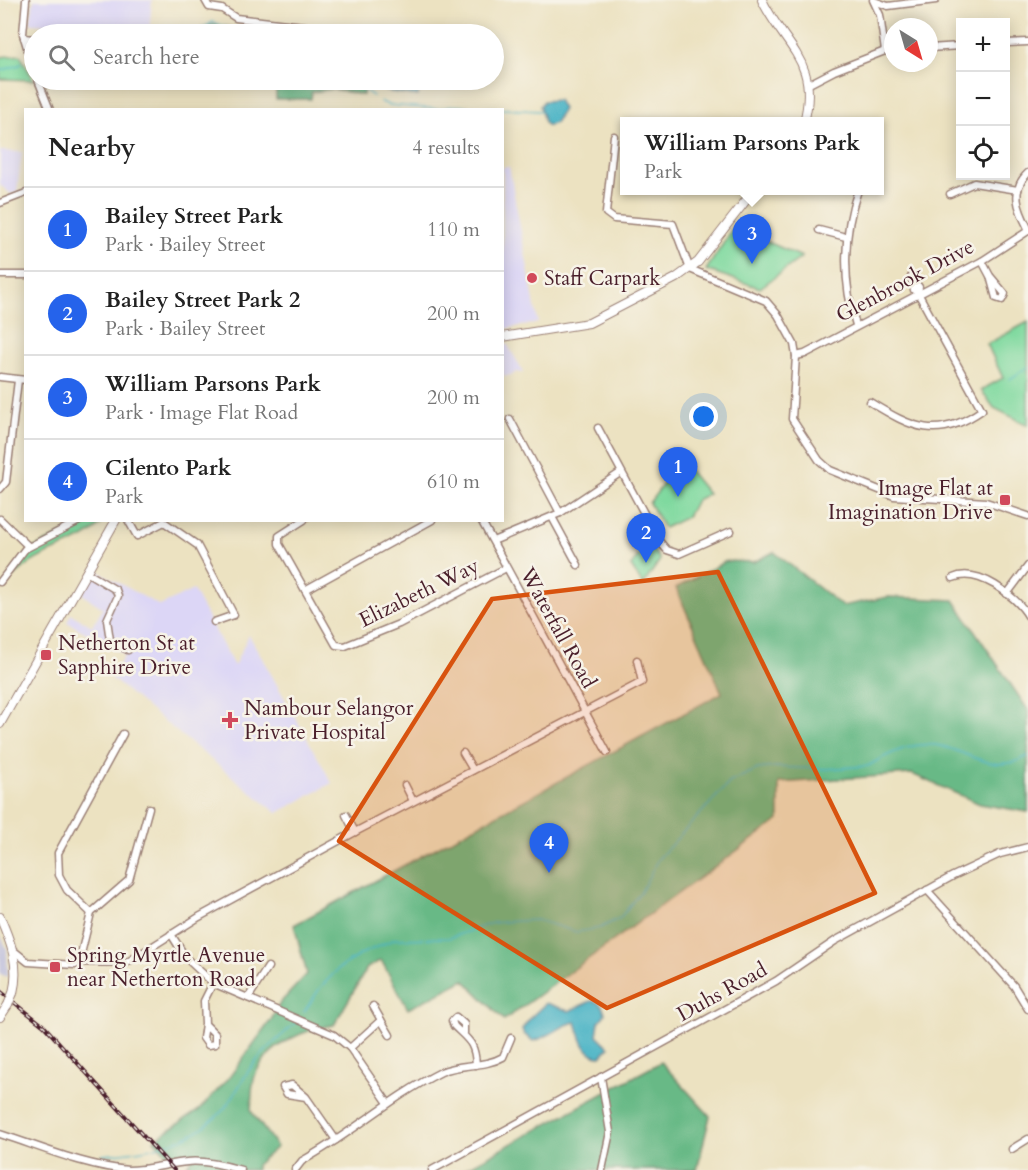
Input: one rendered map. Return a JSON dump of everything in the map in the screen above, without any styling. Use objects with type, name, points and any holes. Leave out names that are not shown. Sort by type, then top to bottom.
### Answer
[{"type":"main road","points":[[762,0],[798,55],[809,84],[809,103],[805,117]]},
{"type":"main road","points":[[504,337],[590,323],[690,269],[750,195]]},
{"type":"main road","points":[[0,724],[115,522]]},
{"type":"main road","points":[[0,917],[13,950],[16,967],[13,993],[0,1017]]},
{"type":"street","points":[[25,24],[26,0]]},
{"type":"street","points":[[205,0],[209,7],[222,9],[237,18],[287,24]]},
{"type":"street","points":[[873,0],[888,6],[936,0]]},
{"type":"street","points":[[873,0],[880,15],[884,44]]},
{"type":"street","points":[[1010,43],[1028,42]]},
{"type":"street","points":[[938,47],[956,46]]},
{"type":"street","points":[[809,84],[834,71],[884,51]]},
{"type":"street","points":[[42,90],[49,108]]},
{"type":"street","points":[[614,136],[606,213],[614,219],[673,224],[690,269],[766,301],[778,315],[796,356],[792,419],[826,468],[894,496],[986,502],[1028,516]]},
{"type":"street","points":[[1028,173],[1018,190],[1018,209],[1028,230]]},
{"type":"street","points":[[950,194],[974,183],[1018,190]]},
{"type":"street","points":[[0,203],[24,194]]},
{"type":"street","points":[[856,325],[848,301],[846,237],[857,195]]},
{"type":"street","points":[[819,230],[846,237]]},
{"type":"street","name":"Glenbrook Drive","points":[[796,356],[805,354],[856,325],[982,261],[1028,230]]},
{"type":"street","points":[[982,261],[990,276]]},
{"type":"street","points":[[0,275],[24,275]]},
{"type":"street","points":[[870,402],[889,414],[923,428],[946,430],[982,410],[918,293]]},
{"type":"street","points":[[0,377],[22,380],[6,482],[0,489]]},
{"type":"street","points":[[510,420],[560,513]]},
{"type":"street","points":[[598,428],[620,473],[659,541],[667,550],[679,554],[731,531]]},
{"type":"street","points":[[493,541],[560,513],[620,473]]},
{"type":"street","points":[[552,517],[578,565]]},
{"type":"street","points":[[0,519],[28,546]]},
{"type":"street","points":[[0,582],[28,546],[77,522]]},
{"type":"street","points":[[129,522],[137,536],[164,522],[197,545],[234,615],[214,622]]},
{"type":"street","points":[[300,522],[279,536],[279,544],[305,590],[428,522]]},
{"type":"street","name":"Waterfall Road","points":[[482,522],[607,752]]},
{"type":"street","points":[[1007,594],[1028,566]]},
{"type":"street","name":"Elizabeth Way","points":[[305,590],[330,638],[336,645],[345,646],[399,624],[507,568]]},
{"type":"street","points":[[86,572],[116,590],[118,596],[107,620],[110,640],[128,650]]},
{"type":"street","points":[[953,578],[962,574],[971,575],[1007,594],[1028,616]]},
{"type":"street","points":[[16,967],[28,962],[75,965],[79,962],[126,963],[171,934],[355,832],[584,710],[642,682],[637,660]]},
{"type":"street","points":[[91,913],[67,890],[59,875],[58,853],[123,734]]},
{"type":"street","points":[[463,753],[472,770]]},
{"type":"street","points":[[405,785],[413,801]]},
{"type":"street","points":[[79,962],[91,913],[129,880],[149,807]]},
{"type":"street","points":[[346,815],[355,832]]},
{"type":"street","name":"Duhs Road","points":[[432,1170],[540,1113],[776,981],[835,941],[927,890],[975,864],[1028,847]]},
{"type":"street","points":[[927,890],[1014,986],[1028,1009]]},
{"type":"street","points":[[171,934],[186,958],[213,983],[334,1035],[350,1048],[388,1103]]},
{"type":"street","points":[[13,950],[28,962]]},
{"type":"street","points":[[248,998],[268,967]]},
{"type":"street","points":[[205,1024],[204,1001],[213,983]]},
{"type":"street","points":[[374,1006],[390,1035]]},
{"type":"street","points":[[350,1048],[381,1020]]},
{"type":"street","points":[[464,1033],[472,1044],[476,1065]]},
{"type":"street","points":[[295,1170],[302,1161],[388,1103],[444,1071],[503,1057],[511,1038]]},
{"type":"street","points":[[601,1077],[610,1132],[602,1170]]},
{"type":"street","points":[[306,1096],[336,1140]]},
{"type":"street","points":[[0,1134],[90,1162],[127,1170],[151,1169],[188,1162],[224,1165],[241,1170]]},
{"type":"street","points":[[1012,1149],[1028,1139]]},
{"type":"highlighted area","points":[[718,572],[875,893],[607,1008],[339,841],[492,599]]},
{"type":"shaded area","points":[[34,0],[152,0],[150,24],[30,23]]},
{"type":"shaded area","points":[[0,151],[22,152],[17,192],[11,194],[0,185]]},
{"type":"shaded area","points":[[504,167],[509,167],[538,323],[504,329]]},
{"type":"shaded area","points":[[504,344],[507,344],[524,373],[515,372],[504,377]]},
{"type":"shaded area","name":"Nambour Selangor Private Hospital","points":[[96,570],[160,606],[193,590],[234,666],[249,635],[332,783],[277,813],[111,678],[125,655],[67,622],[71,614],[92,626],[103,608],[82,594]]},
{"type":"shaded area","points":[[0,934],[7,949],[8,977],[0,974]]},
{"type":"green space","points":[[20,55],[24,62],[24,80],[0,79],[0,57]]},
{"type":"green space","points":[[276,90],[326,90],[312,92],[311,99],[276,99]]},
{"type":"green space","points":[[338,90],[363,90],[363,95]]},
{"type":"green space","points":[[734,227],[802,257],[760,288],[706,270]]},
{"type":"green space","points":[[1028,322],[1028,425],[994,408],[981,390],[1003,378],[987,344]]},
{"type":"green space","points":[[681,461],[708,494],[696,500],[687,517],[664,528],[649,503]]},
{"type":"green space","points":[[88,522],[102,522],[85,536],[37,559],[15,576],[10,576],[31,549]]},
{"type":"green space","points":[[648,542],[660,560],[643,585],[631,566]]},
{"type":"green space","points":[[774,552],[842,606],[888,597],[954,600],[1028,710],[1028,812],[980,804],[912,774],[779,783],[779,820],[504,1020],[464,980],[408,1009],[381,960],[367,968],[334,1025],[312,1030],[291,1039],[272,1052],[258,1069],[253,1084],[251,1111],[277,1147],[256,1165],[256,1170],[184,1170],[194,1154],[171,1159],[154,1140],[199,1110],[228,1079],[271,1020],[280,1003],[307,974],[294,925],[722,693],[676,588],[726,561],[754,562]]},
{"type":"green space","points":[[661,1062],[710,1116],[697,1170],[463,1170]]},
{"type":"water","points":[[412,90],[419,91],[418,96],[385,91]]},
{"type":"water","points":[[558,100],[563,109],[555,123],[548,126],[544,122],[540,106],[544,101]]},
{"type":"water","points":[[591,1001],[601,1005],[605,1014],[599,1022],[597,1035],[609,1047],[601,1056],[590,1053],[587,1049],[576,1022],[533,1041],[524,1034],[522,1029],[546,1003],[569,1011]]},
{"type":"waterway","points":[[210,24],[213,22],[218,24]]},
{"type":"waterway","points":[[0,71],[22,64]]},
{"type":"waterway","points":[[363,90],[373,96]]},
{"type":"waterway","points":[[380,101],[388,105],[426,108]]},
{"type":"waterway","points":[[443,108],[454,106],[489,108]]},
{"type":"waterway","points":[[504,109],[541,111]]},
{"type":"waterway","points":[[1010,379],[1028,367]]},
{"type":"waterway","points":[[304,1012],[320,988],[338,969],[361,954],[395,939],[449,938],[492,923],[537,920],[577,932],[600,928],[620,918],[642,890],[658,859],[730,782],[758,769],[775,767],[827,769],[868,766],[900,750],[920,745],[948,748],[986,762],[999,764],[1028,756]]},
{"type":"waterway","points":[[102,1155],[137,1151],[171,1143],[202,1128],[228,1104],[258,1059],[296,1022]]},
{"type":"railway","points":[[0,991],[44,1026],[174,1170]]},
{"type":"place","name":"William Parsons Park","points":[[752,264]]},
{"type":"place","name":"Staff Carpark","points":[[532,278]]},
{"type":"place","name":"Bailey Street Park","points":[[678,497]]},
{"type":"place","name":"Image Flat at Imagination Drive","points":[[1005,500]]},
{"type":"place","name":"Bailey Street Park 2","points":[[646,563]]},
{"type":"place","name":"Netherton St at Sapphire Drive","points":[[46,655]]},
{"type":"place","name":"Nambour Selangor Private Hospital","points":[[230,720]]},
{"type":"place","name":"Cilento Park","points":[[549,873]]},
{"type":"place","name":"Spring Myrtle Avenue near Netherton Road","points":[[55,967]]}]
